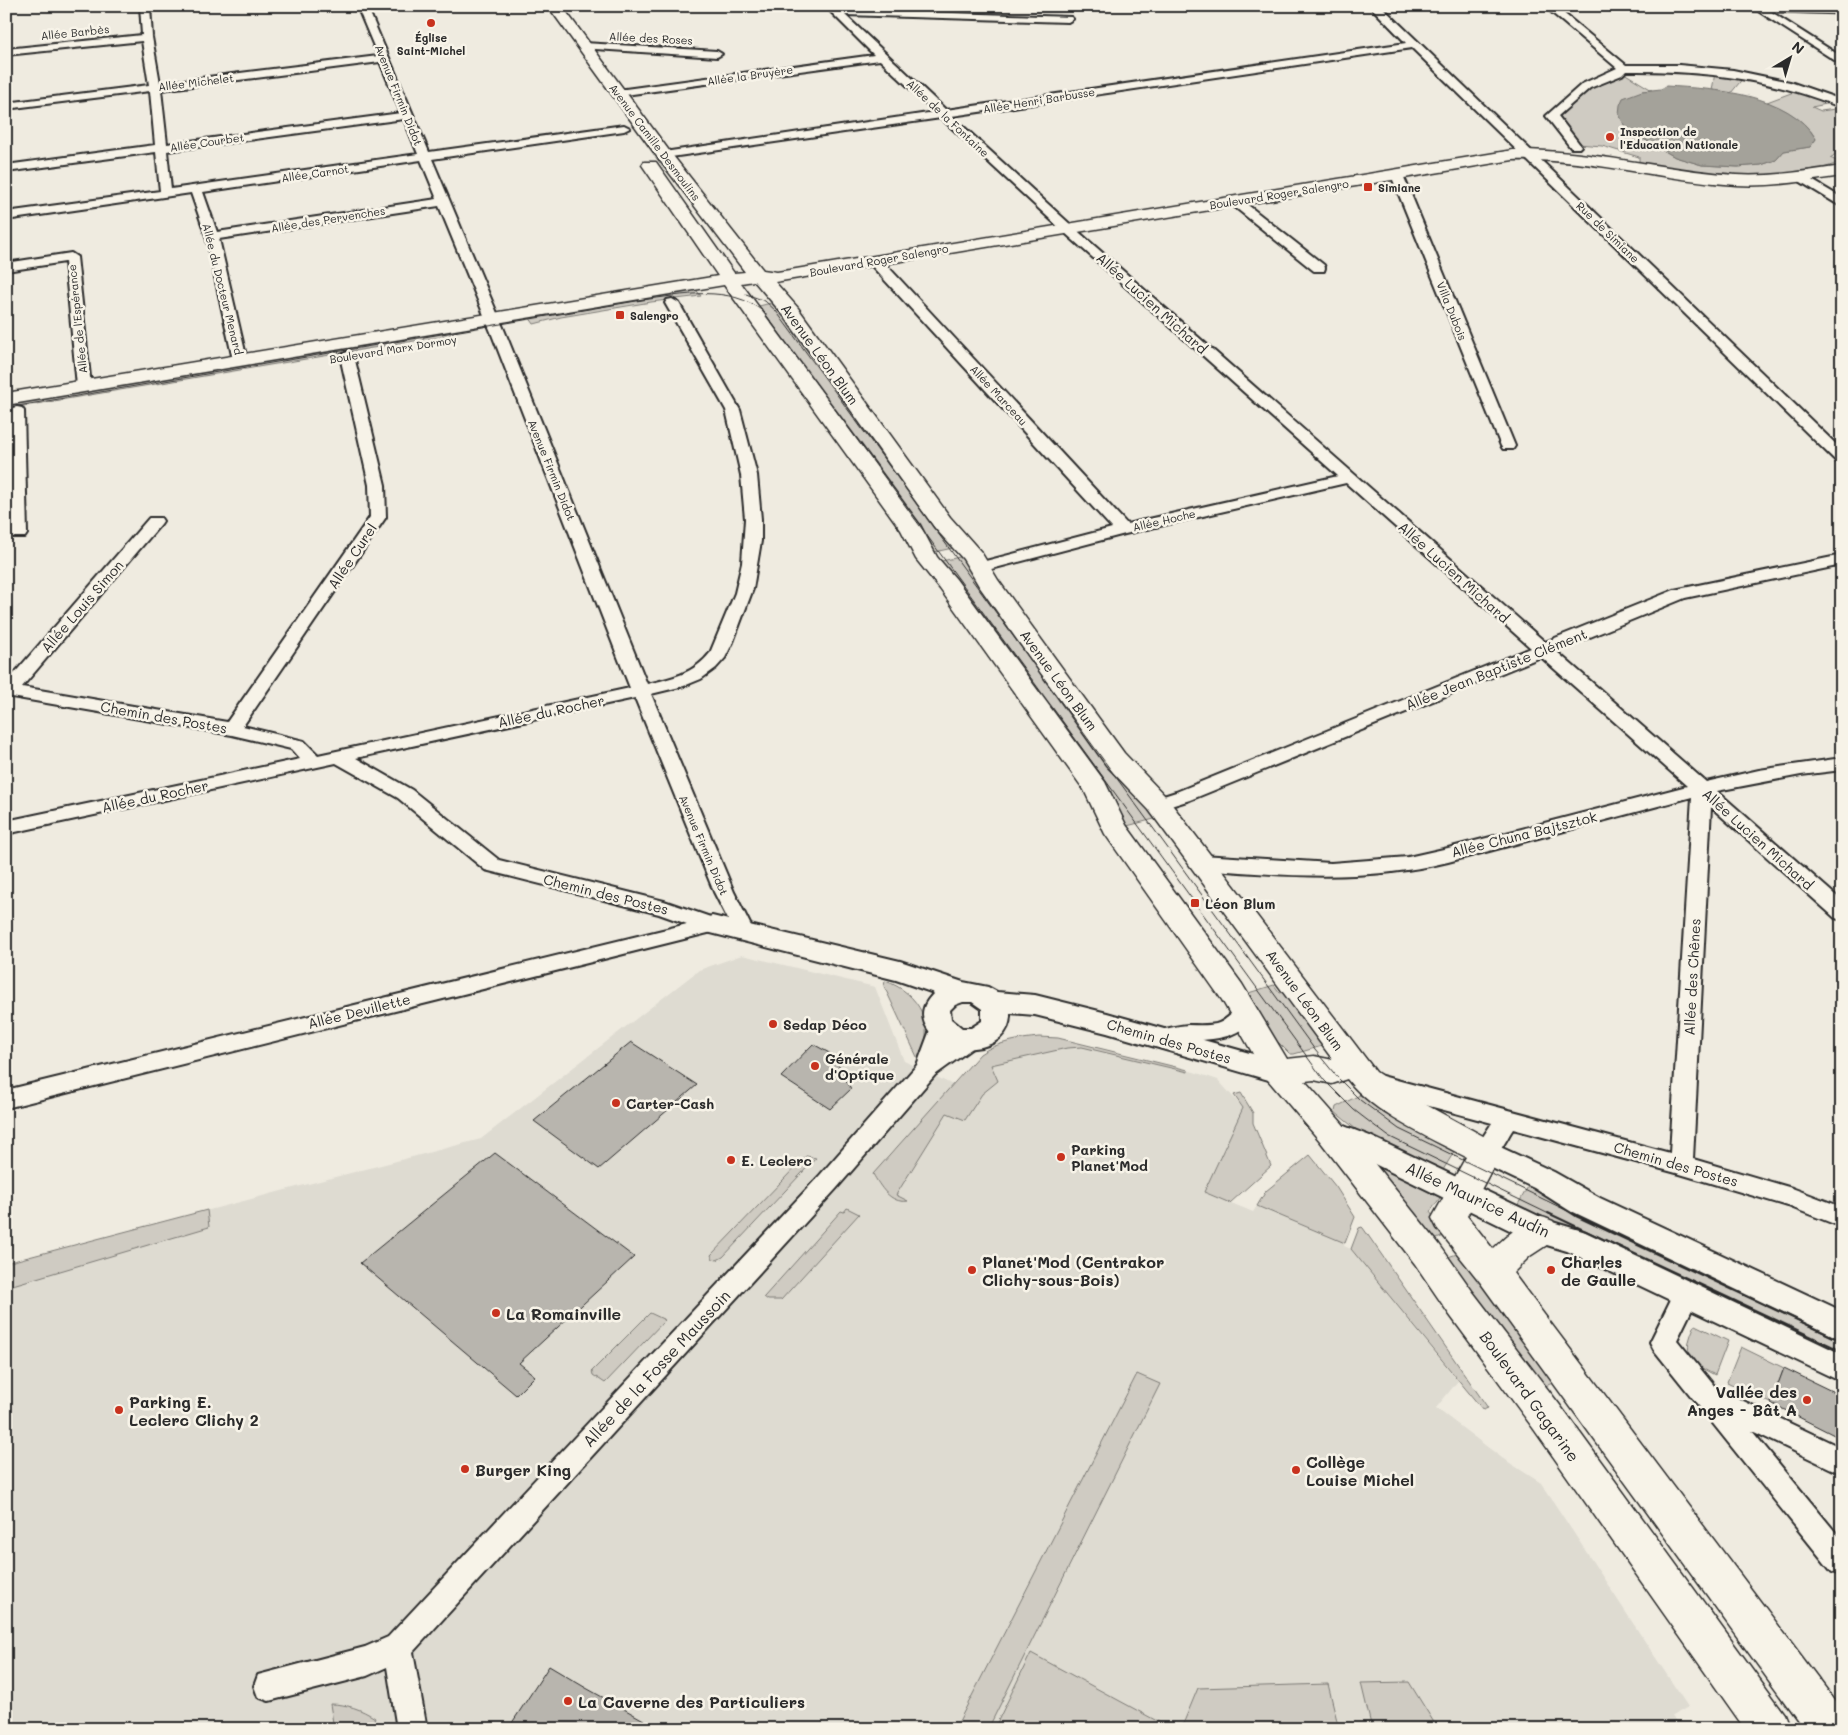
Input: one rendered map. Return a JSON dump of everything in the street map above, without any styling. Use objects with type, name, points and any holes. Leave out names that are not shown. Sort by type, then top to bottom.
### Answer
[{"type":"main road","points":[[538,6],[584,71]]},
{"type":"main road","name":"Avenue Camille Desmoulins","points":[[555,6],[664,155],[750,267],[768,279]]},
{"type":"main road","points":[[1720,6],[1842,10]]},
{"type":"main road","name":"Avenue Camille Desmoulins","points":[[613,112],[734,285]]},
{"type":"main road","name":"Boulevard Roger Salengro","points":[[768,279],[1524,154],[1584,157],[1737,180],[1800,177],[1842,171]]},
{"type":"main road","name":"Boulevard Marx Dormoy","points":[[10,407],[347,356],[626,297],[734,285],[768,279]]},
{"type":"main road","name":"Avenue Léon Blum","points":[[768,279],[942,522],[962,541],[980,567],[986,581],[1115,759],[1158,804],[1359,1073]]},
{"type":"main road","points":[[734,285],[912,530],[918,548],[933,569],[948,584],[1096,788],[1114,828],[1232,992],[1279,1072],[1314,1068],[1332,1072],[1359,1073],[1387,1098],[1409,1112],[1485,1152],[1470,1176],[1464,1193],[1449,1218],[1492,1272],[1830,1729]]},
{"type":"main road","name":"Boulevard Marx Dormoy","points":[[10,407],[84,386],[240,360],[672,303],[734,285]]},
{"type":"main road","name":"Boulevard Gagarine","points":[[1279,1072],[1331,1132],[1426,1254],[1546,1416],[1770,1729]]},
{"type":"main road","points":[[1492,1272],[1518,1246],[1541,1231]]},
{"type":"street","points":[[146,6],[147,37],[156,87],[160,148],[166,194]]},
{"type":"street","name":"Avenue Firmin Didot","points":[[362,6],[494,325],[640,691],[724,892],[744,932]]},
{"type":"street","name":"Rue de Simiane","points":[[1375,6],[1465,96],[1518,144],[1524,154],[1538,163],[1842,458]]},
{"type":"street","points":[[1549,6],[1623,68],[1706,69],[1743,74],[1809,90],[1840,103]]},
{"type":"street","points":[[1758,7],[1842,62]]},
{"type":"street","points":[[833,9],[943,11],[1068,20]]},
{"type":"street","name":"Allée de la Fontaine","points":[[833,9],[882,57],[1068,229]]},
{"type":"street","name":"Allée Barbès","points":[[6,52],[147,37]]},
{"type":"street","name":"Allée Henri Barbusse","points":[[664,155],[1414,45]]},
{"type":"street","name":"Allée des Roses","points":[[584,46],[717,54]]},
{"type":"street","name":"Allée la Bruyère","points":[[618,93],[882,57]]},
{"type":"street","name":"Allée Michelet","points":[[6,106],[385,58]]},
{"type":"street","points":[[1575,146],[1552,116],[1586,86],[1618,73],[1623,68]]},
{"type":"street","points":[[1818,108],[1840,103]]},
{"type":"street","name":"Allée Courbet","points":[[6,169],[407,114]]},
{"type":"street","name":"Allée Carnot","points":[[6,216],[624,128]]},
{"type":"street","name":"Villa Dubois","points":[[1397,175],[1508,446]]},
{"type":"street","points":[[1800,177],[1842,203]]},
{"type":"street","name":"Allée du Docteur Menard","points":[[196,190],[212,236],[240,360]]},
{"type":"street","points":[[1235,201],[1319,268]]},
{"type":"street","name":"Allée des Pervenches","points":[[212,236],[444,202]]},
{"type":"street","name":"Allée Lucien Michard","points":[[1068,229],[1842,913]]},
{"type":"street","name":"Allée de l'Espérance","points":[[6,267],[71,257],[84,386]]},
{"type":"street","name":"Allée Marceau","points":[[875,261],[1123,530]]},
{"type":"street","name":"Allée du Rocher","points":[[6,828],[675,683],[697,674],[711,664],[724,644],[746,586],[753,545],[753,516],[748,471],[733,410],[672,303]]},
{"type":"street","name":"Allée Curel","points":[[232,729],[378,518],[380,501],[378,485],[347,356]]},
{"type":"street","points":[[10,407],[19,534]]},
{"type":"street","name":"Allée Hoche","points":[[980,567],[1123,530],[1349,478]]},
{"type":"street","name":"Allée Louis Simon","points":[[8,690],[155,521]]},
{"type":"street","name":"Allée Jean Baptiste Clément","points":[[1158,804],[1184,796],[1680,594],[1842,560]]},
{"type":"street","name":"Chemin des Postes","points":[[8,690],[232,729],[297,745],[314,762]]},
{"type":"street","name":"Chemin des Postes","points":[[340,757],[405,794],[492,865],[664,908],[712,924],[900,971],[962,992]]},
{"type":"street","name":"Allée Chuna Bajtsztok","points":[[1202,862],[1291,869],[1352,870],[1410,863],[1702,789],[1790,770],[1842,764]]},
{"type":"street","name":"Allée des Chênes","points":[[1680,1165],[1683,1146],[1702,789]]},
{"type":"street","name":"Allée Devillette","points":[[6,1099],[712,924]]},
{"type":"street","name":"Chemin des Postes","points":[[900,971],[939,1017]]},
{"type":"street","points":[[962,992],[983,995],[993,1012],[986,1033],[970,1038],[954,1036],[939,1017],[947,996],[962,992]]},
{"type":"street","name":"Chemin des Postes","points":[[993,1012],[1037,1018],[1058,1011],[1279,1072]]},
{"type":"street","points":[[1161,1038],[1180,1034],[1204,1035],[1225,1030],[1237,1023],[1245,1013]]},
{"type":"street","name":"Allée de la Fosse Maussoin","points":[[927,1069],[939,1017]]},
{"type":"street","name":"Allée de la Fosse Maussoin","points":[[398,1647],[828,1182],[927,1069],[970,1038]]},
{"type":"street","name":"Chemin des Postes","points":[[1359,1073],[1508,1118],[1792,1198],[1842,1217]]},
{"type":"street","points":[[1508,1118],[1485,1152],[1544,1180],[1589,1207],[1842,1326]]},
{"type":"street","name":"Allée Maurice Audin","points":[[1331,1132],[1464,1193],[1541,1231],[1575,1241],[1842,1368]]},
{"type":"street","points":[[1686,1293],[1663,1342],[1842,1562]]},
{"type":"street","points":[[1705,1394],[1842,1462]]},
{"type":"street","points":[[268,1686],[367,1661],[398,1647],[412,1729]]},
{"type":"shaded area","points":[[1715,72],[1744,77],[1731,93],[1712,91]]},
{"type":"shaded area","points":[[1624,73],[1652,90],[1642,91],[1627,129],[1675,157],[1702,165],[1738,167],[1761,165],[1776,160],[1784,151],[1810,147],[1816,139],[1812,132],[1795,117],[1767,102],[1799,90],[1827,102],[1826,104],[1812,107],[1821,111],[1835,109],[1842,114],[1842,150],[1830,158],[1839,162],[1824,168],[1779,175],[1723,174],[1648,165],[1639,161],[1639,157],[1602,146],[1578,144],[1559,117],[1591,88]]},
{"type":"shaded area","points":[[1666,86],[1727,92],[1749,96],[1769,103],[1788,112],[1804,124],[1816,139],[1810,147],[1784,151],[1776,160],[1761,165],[1738,167],[1702,165],[1675,157],[1626,129],[1619,114],[1623,98],[1642,91],[1661,89]]},
{"type":"shaded area","points":[[694,287],[701,296],[561,317],[534,324],[527,314]]},
{"type":"shaded area","points":[[775,302],[787,316],[789,326],[939,529],[957,547],[930,553],[755,307]]},
{"type":"shaded area","points":[[447,327],[452,337],[420,340],[6,409],[6,402]]},
{"type":"shaded area","points":[[964,556],[1162,817],[1123,827],[937,562]]},
{"type":"shaded area","points":[[742,955],[875,987],[904,1061],[957,1087],[987,1054],[1069,1041],[1194,1072],[1218,1080],[1243,1108],[1205,1192],[1253,1212],[1257,1206],[1345,1243],[1344,1246],[1351,1249],[1458,1381],[1436,1408],[1502,1458],[1541,1483],[1688,1707],[1672,1716],[1680,1729],[6,1729],[6,1263],[481,1139],[699,970]]},
{"type":"shaded area","points":[[885,981],[907,993],[922,1012],[926,1035],[924,1047],[918,1059],[884,986]]},
{"type":"shaded area","points":[[1274,985],[1280,993],[1291,990],[1322,1046],[1290,1054],[1270,1034],[1242,995]]},
{"type":"shaded area","points":[[1039,1037],[1058,1038],[1188,1070],[1188,1072],[1082,1047],[1067,1048],[991,1065],[998,1081],[982,1094],[965,1120],[947,1113],[896,1195],[908,1201],[896,1200],[886,1193],[873,1174],[980,1054],[1001,1044]]},
{"type":"shaded area","points":[[1241,1093],[1253,1113],[1253,1123],[1271,1166],[1230,1203],[1204,1192],[1243,1108],[1234,1095]]},
{"type":"shaded area","points":[[1364,1093],[1435,1137],[1433,1141],[1454,1152],[1443,1170],[1422,1160],[1418,1165],[1362,1134],[1335,1112],[1336,1107]]},
{"type":"shaded area","points":[[1310,1155],[1336,1187],[1355,1217],[1345,1243],[1257,1206],[1266,1191]]},
{"type":"shaded area","points":[[806,1156],[816,1158],[723,1257],[717,1260],[713,1259],[711,1255]]},
{"type":"shaded area","points":[[1365,1156],[1442,1195],[1430,1212],[1446,1235],[1432,1241]]},
{"type":"shaded area","points":[[1531,1181],[1842,1334],[1842,1360],[1515,1210]]},
{"type":"shaded area","points":[[847,1208],[859,1214],[781,1300],[768,1300],[764,1297],[841,1211],[844,1212]]},
{"type":"shaded area","points":[[207,1210],[209,1227],[6,1287],[6,1263]]},
{"type":"shaded area","points":[[1362,1227],[1488,1408],[1483,1410],[1351,1249],[1359,1228]]},
{"type":"shaded area","points":[[1460,1253],[1555,1382],[1543,1387],[1445,1258]]},
{"type":"shaded area","points":[[650,1313],[665,1320],[605,1383],[593,1375],[592,1371]]},
{"type":"shaded area","points":[[1695,1325],[1728,1341],[1715,1375],[1699,1366],[1690,1356],[1688,1350],[1689,1343]]},
{"type":"shaded area","points":[[1741,1347],[1784,1368],[1771,1403],[1727,1382]]},
{"type":"shaded area","points":[[1137,1374],[1160,1384],[988,1729],[955,1729]]},
{"type":"shaded area","points":[[1031,1653],[1168,1727],[1167,1729],[994,1729]]},
{"type":"shaded area","points":[[1409,1682],[1438,1729],[1372,1729],[1361,1683]]},
{"type":"shaded area","points":[[1328,1684],[1339,1729],[1181,1729],[1198,1688]]},
{"type":"shaded area","points":[[330,1704],[354,1708],[375,1718],[369,1729],[334,1729]]},
{"type":"building","name":"Carter-Cash","points":[[631,1042],[697,1085],[599,1169],[534,1121]]},
{"type":"building","name":"Générale d'Optique","points":[[813,1044],[833,1055],[851,1089],[830,1109],[781,1077]]},
{"type":"building","name":"La Romainville","points":[[495,1153],[634,1257],[519,1363],[535,1376],[516,1395],[360,1263]]},
{"type":"building","name":"Vallée des Anges - Bât A","points":[[1784,1368],[1842,1396],[1842,1439],[1771,1403]]},
{"type":"building","name":"La Caverne des Particuliers","points":[[549,1666],[586,1688],[660,1729],[508,1729]]},
{"type":"tram line","points":[[6,408],[642,300],[689,294],[705,294],[721,295],[750,303],[764,312],[1324,1080],[1354,1110],[1388,1136],[1551,1215]]},
{"type":"tram line","points":[[746,294],[765,301],[776,311],[1315,1050],[1338,1078],[1360,1100],[1399,1129],[1576,1215]]},
{"type":"tram line","points":[[1548,1213],[1842,1353]]},
{"type":"tram line","points":[[1573,1213],[1842,1341]]},
{"type":"place","name":"Église Saint-Michel","points":[[431,23]]},
{"type":"place","name":"Inspection de l'Education Nationale","points":[[1610,137]]},
{"type":"place","name":"Simiane","points":[[1368,187]]},
{"type":"place","name":"Salengro","points":[[620,315]]},
{"type":"place","name":"Léon Blum","points":[[1195,903]]},
{"type":"place","name":"Sedap Déco","points":[[773,1024]]},
{"type":"place","name":"Générale d'Optique","points":[[815,1066]]},
{"type":"place","name":"Carter-Cash","points":[[616,1103]]},
{"type":"place","name":"Parking Planet'Mod","points":[[1061,1157]]},
{"type":"place","name":"E. Leclerc","points":[[731,1160]]},
{"type":"place","name":"Planet'Mod (Centrakor Clichy-sous-Bois)","points":[[972,1270]]},
{"type":"place","name":"Charles de Gaulle","points":[[1551,1270]]},
{"type":"place","name":"La Romainville","points":[[496,1313]]},
{"type":"place","name":"Vallée des Anges - Bât A","points":[[1807,1400]]},
{"type":"place","name":"Parking E. Leclerc Clichy 2","points":[[119,1410]]},
{"type":"place","name":"Burger King","points":[[465,1469]]},
{"type":"place","name":"Collège Louise Michel","points":[[1296,1470]]},
{"type":"place","name":"La Caverne des Particuliers","points":[[568,1701]]}]
